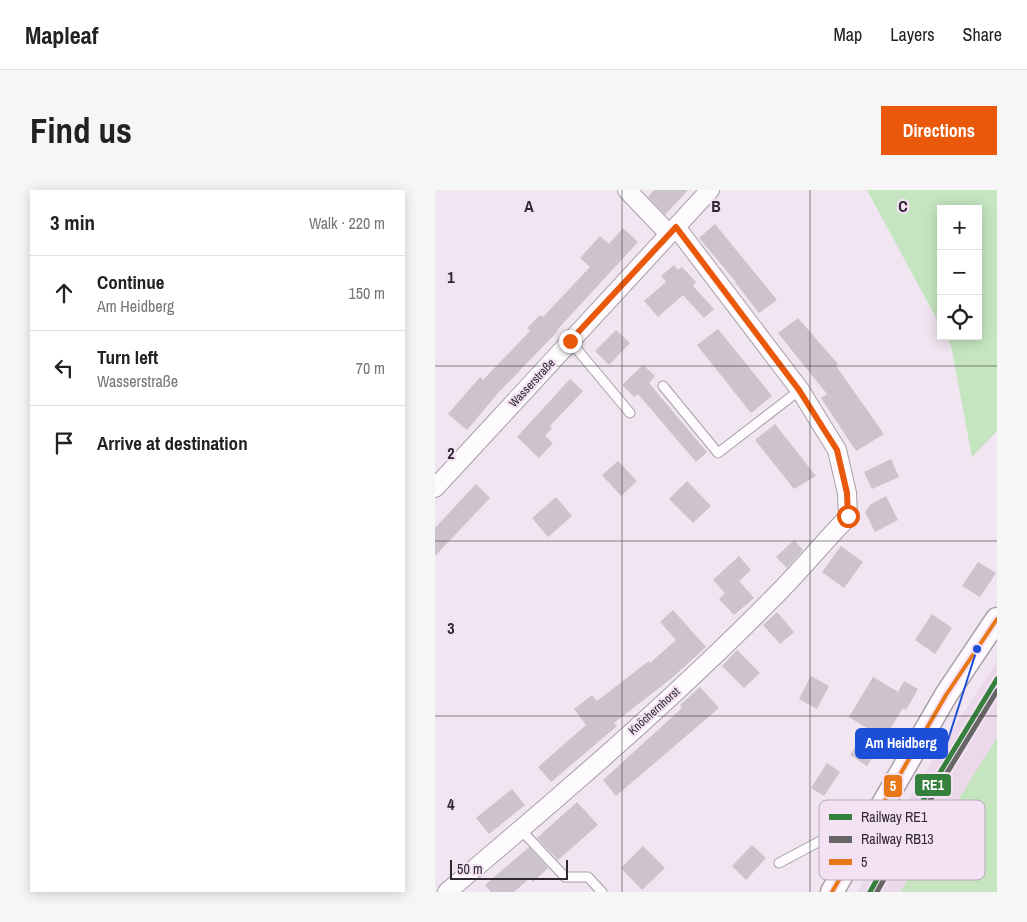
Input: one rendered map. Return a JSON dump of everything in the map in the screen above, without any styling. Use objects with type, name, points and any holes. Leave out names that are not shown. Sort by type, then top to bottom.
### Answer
[{"type":"street","points":[[627,190],[672,230],[799,390]]},
{"type":"street","name":"Wasserstraße","points":[[435,488],[709,190]]},
{"type":"street","name":"Knöchernhorst","points":[[447,892],[521,830],[667,700],[763,609],[848,516],[847,493],[837,450],[799,390]]},
{"type":"street","points":[[884,800],[946,695],[997,619]]},
{"type":"street","points":[[832,892],[839,880]]},
{"type":"lane","points":[[570,341],[630,413]]},
{"type":"lane","points":[[663,386],[718,453],[799,390]]},
{"type":"lane","points":[[521,830],[565,877],[588,876],[602,892]]},
{"type":"lane","points":[[779,863],[819,842]]},
{"type":"shaded area","points":[[997,661],[997,738],[958,800],[908,800]]},
{"type":"shaded area","points":[[864,880],[908,880],[900,892],[857,892]]},
{"type":"green space","points":[[867,190],[997,190],[997,431],[972,457],[951,346],[948,340],[982,340],[982,205],[937,205],[937,320]]},
{"type":"green space","points":[[997,738],[997,892],[900,892],[908,880],[985,880],[985,800],[958,800]]},
{"type":"building","points":[[654,190],[688,190],[665,215],[648,197]]},
{"type":"building","points":[[715,224],[777,300],[759,313],[699,238]]},
{"type":"building","points":[[623,228],[638,242],[558,331],[498,393],[467,430],[448,414],[480,377],[483,380],[530,331],[527,328],[540,315],[543,317],[590,267],[580,258],[600,236],[609,244]]},
{"type":"building","points":[[674,265],[678,270],[682,267],[696,282],[693,286],[714,309],[704,318],[683,295],[658,317],[644,301],[666,282],[661,276]]},
{"type":"building","points":[[798,318],[838,364],[836,366],[884,434],[856,451],[821,398],[827,394],[778,333]]},
{"type":"building","points":[[718,329],[772,396],[751,413],[697,345]]},
{"type":"building","points":[[616,330],[630,343],[609,365],[595,351]]},
{"type":"building","points":[[643,365],[655,376],[649,383],[707,452],[696,462],[638,394],[634,397],[622,385]]},
{"type":"building","points":[[570,379],[583,391],[550,426],[552,428],[545,436],[553,443],[539,458],[517,437]]},
{"type":"building","points":[[775,424],[816,476],[794,489],[755,440]]},
{"type":"building","points":[[891,459],[899,477],[872,489],[864,472]]},
{"type":"building","points":[[618,461],[637,481],[621,496],[602,475]]},
{"type":"building","points":[[687,481],[711,506],[693,523],[669,499]]},
{"type":"building","points":[[476,484],[490,498],[435,556],[435,528]]},
{"type":"building","points":[[886,496],[898,520],[875,532],[865,512],[871,504]]},
{"type":"building","points":[[556,497],[572,516],[548,537],[532,518]]},
{"type":"building","points":[[794,540],[803,550],[787,568],[776,557]]},
{"type":"building","points":[[841,546],[863,562],[844,588],[822,572]]},
{"type":"building","points":[[739,556],[751,570],[739,581],[754,598],[734,615],[719,599],[725,593],[713,580]]},
{"type":"building","points":[[978,562],[996,573],[980,597],[962,586]]},
{"type":"building","points":[[673,610],[706,647],[673,677],[614,723],[617,726],[551,782],[538,767],[586,725],[574,709],[592,695],[597,701],[649,661],[650,663],[676,640],[660,622]]},
{"type":"building","points":[[777,612],[794,632],[780,644],[763,625]]},
{"type":"building","points":[[932,614],[952,628],[935,654],[915,640]]},
{"type":"building","points":[[737,650],[760,673],[744,688],[722,666]]},
{"type":"building","points":[[811,676],[829,686],[817,709],[799,699]]},
{"type":"building","points":[[873,677],[898,692],[904,681],[918,689],[906,710],[903,708],[867,766],[850,755],[867,728],[849,717]]},
{"type":"building","points":[[700,687],[719,708],[616,796],[603,780],[682,708],[680,705]]},
{"type":"building","points":[[827,763],[840,772],[824,796],[811,788]]},
{"type":"building","points":[[512,789],[525,805],[489,834],[476,818]]},
{"type":"building","points":[[577,802],[598,825],[558,860],[537,838]]},
{"type":"building","points":[[752,845],[766,858],[746,880],[732,866]]},
{"type":"building","points":[[643,846],[665,868],[642,890],[621,868]]},
{"type":"building","points":[[529,847],[548,868],[533,882],[530,878],[514,892],[491,892],[485,885]]},
{"type":"rail line","name":"RE1","points":[[923,800],[997,679]]},
{"type":"rail line","name":"RB13","points":[[930,800],[997,691]]},
{"type":"rail line","name":"RE1","points":[[870,892],[877,880]]},
{"type":"rail line","name":"RB13","points":[[877,892],[884,880]]},
{"type":"transit line","name":"5","points":[[885,800],[946,695],[997,619]]},
{"type":"transit line","name":"5","points":[[832,892],[839,880]]},
{"type":"place","name":"Am Heidberg","points":[[977,649]]},
{"type":"route","points":[[570,341],[676,227],[805,398],[837,450],[847,493],[848,516]]}]
